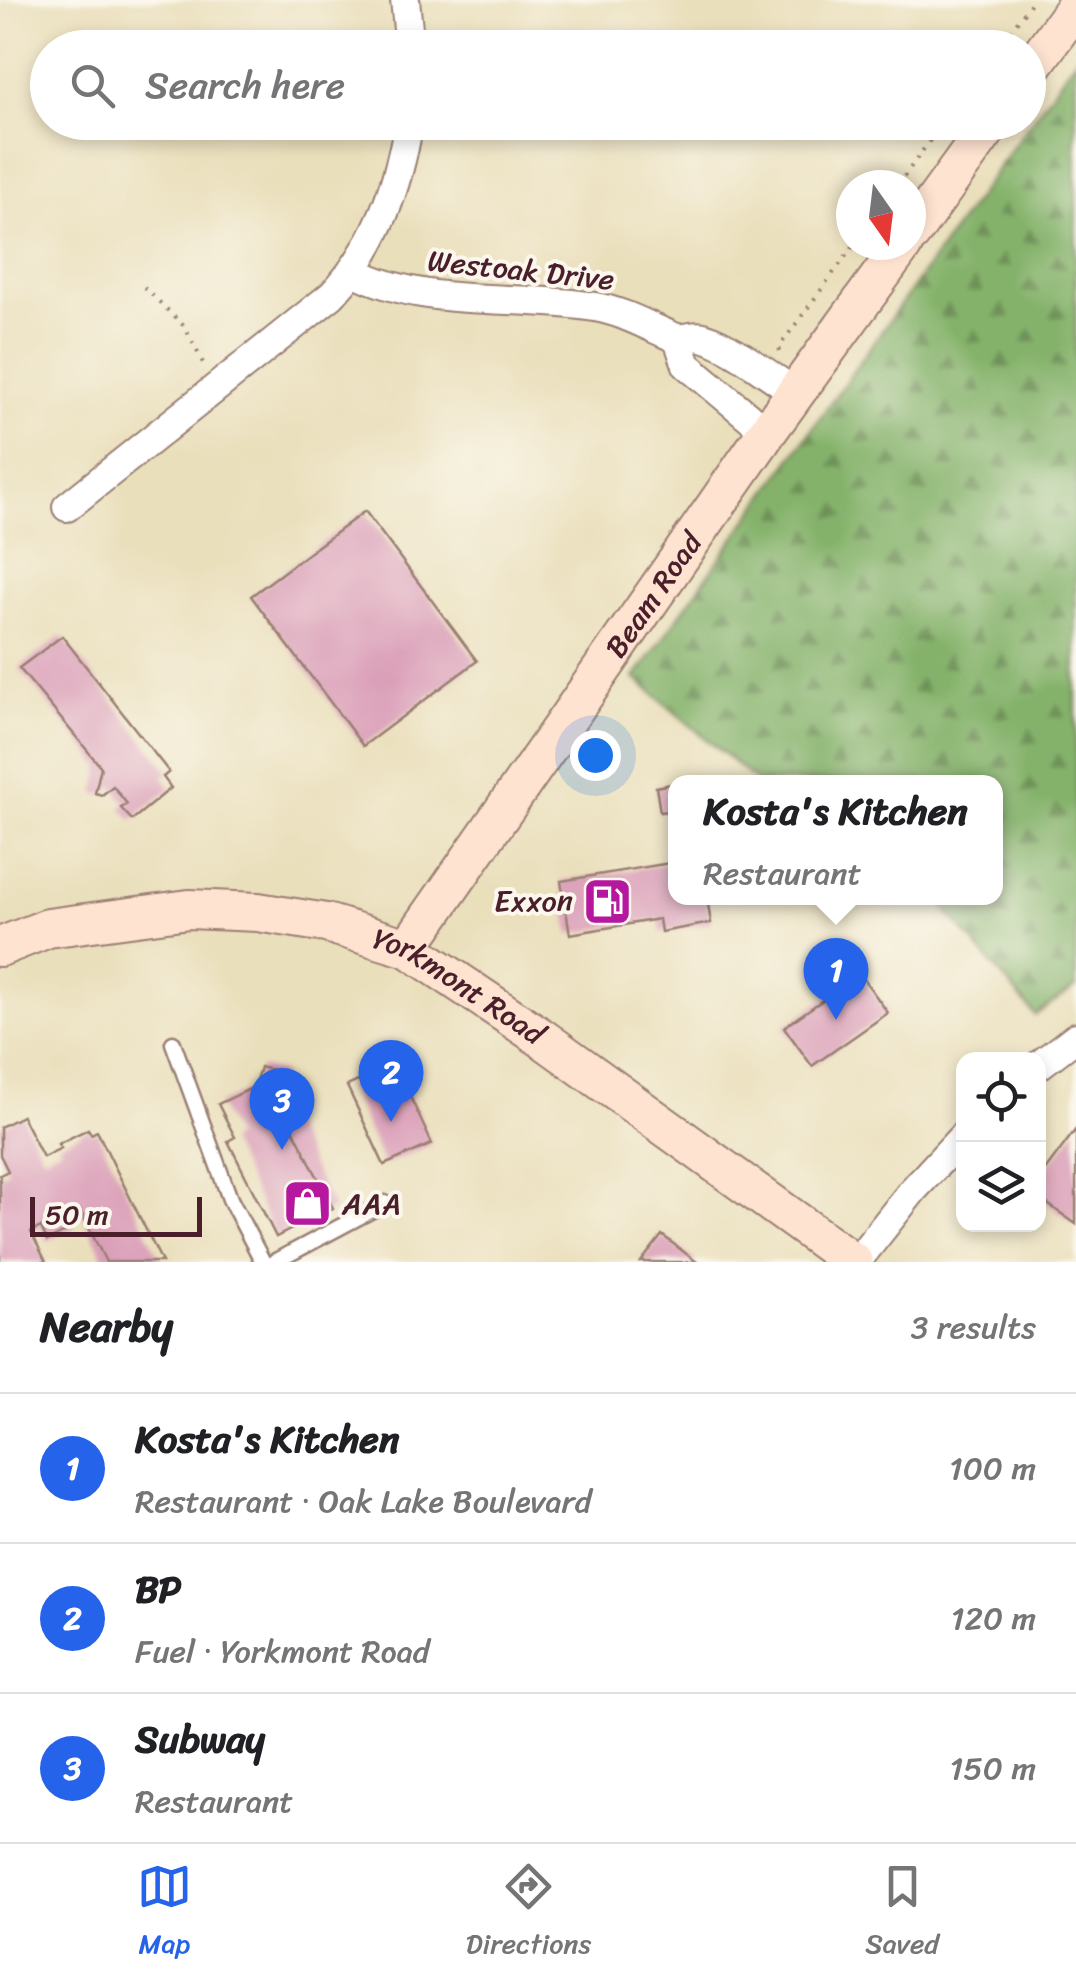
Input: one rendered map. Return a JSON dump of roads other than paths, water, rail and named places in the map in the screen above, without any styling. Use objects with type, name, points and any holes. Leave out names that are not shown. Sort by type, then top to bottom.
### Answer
[{"type":"street","points":[[405,0],[408,30]]},
{"type":"street","points":[[1046,47],[1076,6]]},
{"type":"street","points":[[66,507],[332,295],[354,271],[386,211],[404,140]]},
{"type":"street","points":[[926,213],[979,140]]},
{"type":"street","name":"Beam Road","points":[[408,948],[767,432],[892,260]]},
{"type":"street","name":"Westoak Drive","points":[[354,271],[394,288],[435,296],[541,300],[628,315],[678,340],[702,336],[796,392]]},
{"type":"street","name":"Westoak Drive","points":[[678,340],[687,364],[767,432]]},
{"type":"street","name":"Yorkmont Road","points":[[0,947],[67,924],[189,908],[258,912],[326,923],[408,948],[539,1036],[854,1262]]},
{"type":"street","points":[[1046,1060],[1076,1037]]},
{"type":"street","points":[[854,1262],[958,1142]]},
{"type":"lane","points":[[173,1044],[230,1199],[263,1262]]},
{"type":"lane","points":[[274,1262],[384,1203]]},
{"type":"place","name":"Exxon","points":[[608,901]]},
{"type":"place","name":"Kosta's Kitchen","points":[[836,1020]]},
{"type":"place","name":"BP","points":[[391,1122]]},
{"type":"place","name":"Subway","points":[[282,1150]]},
{"type":"place","name":"AAA","points":[[307,1204]]}]
